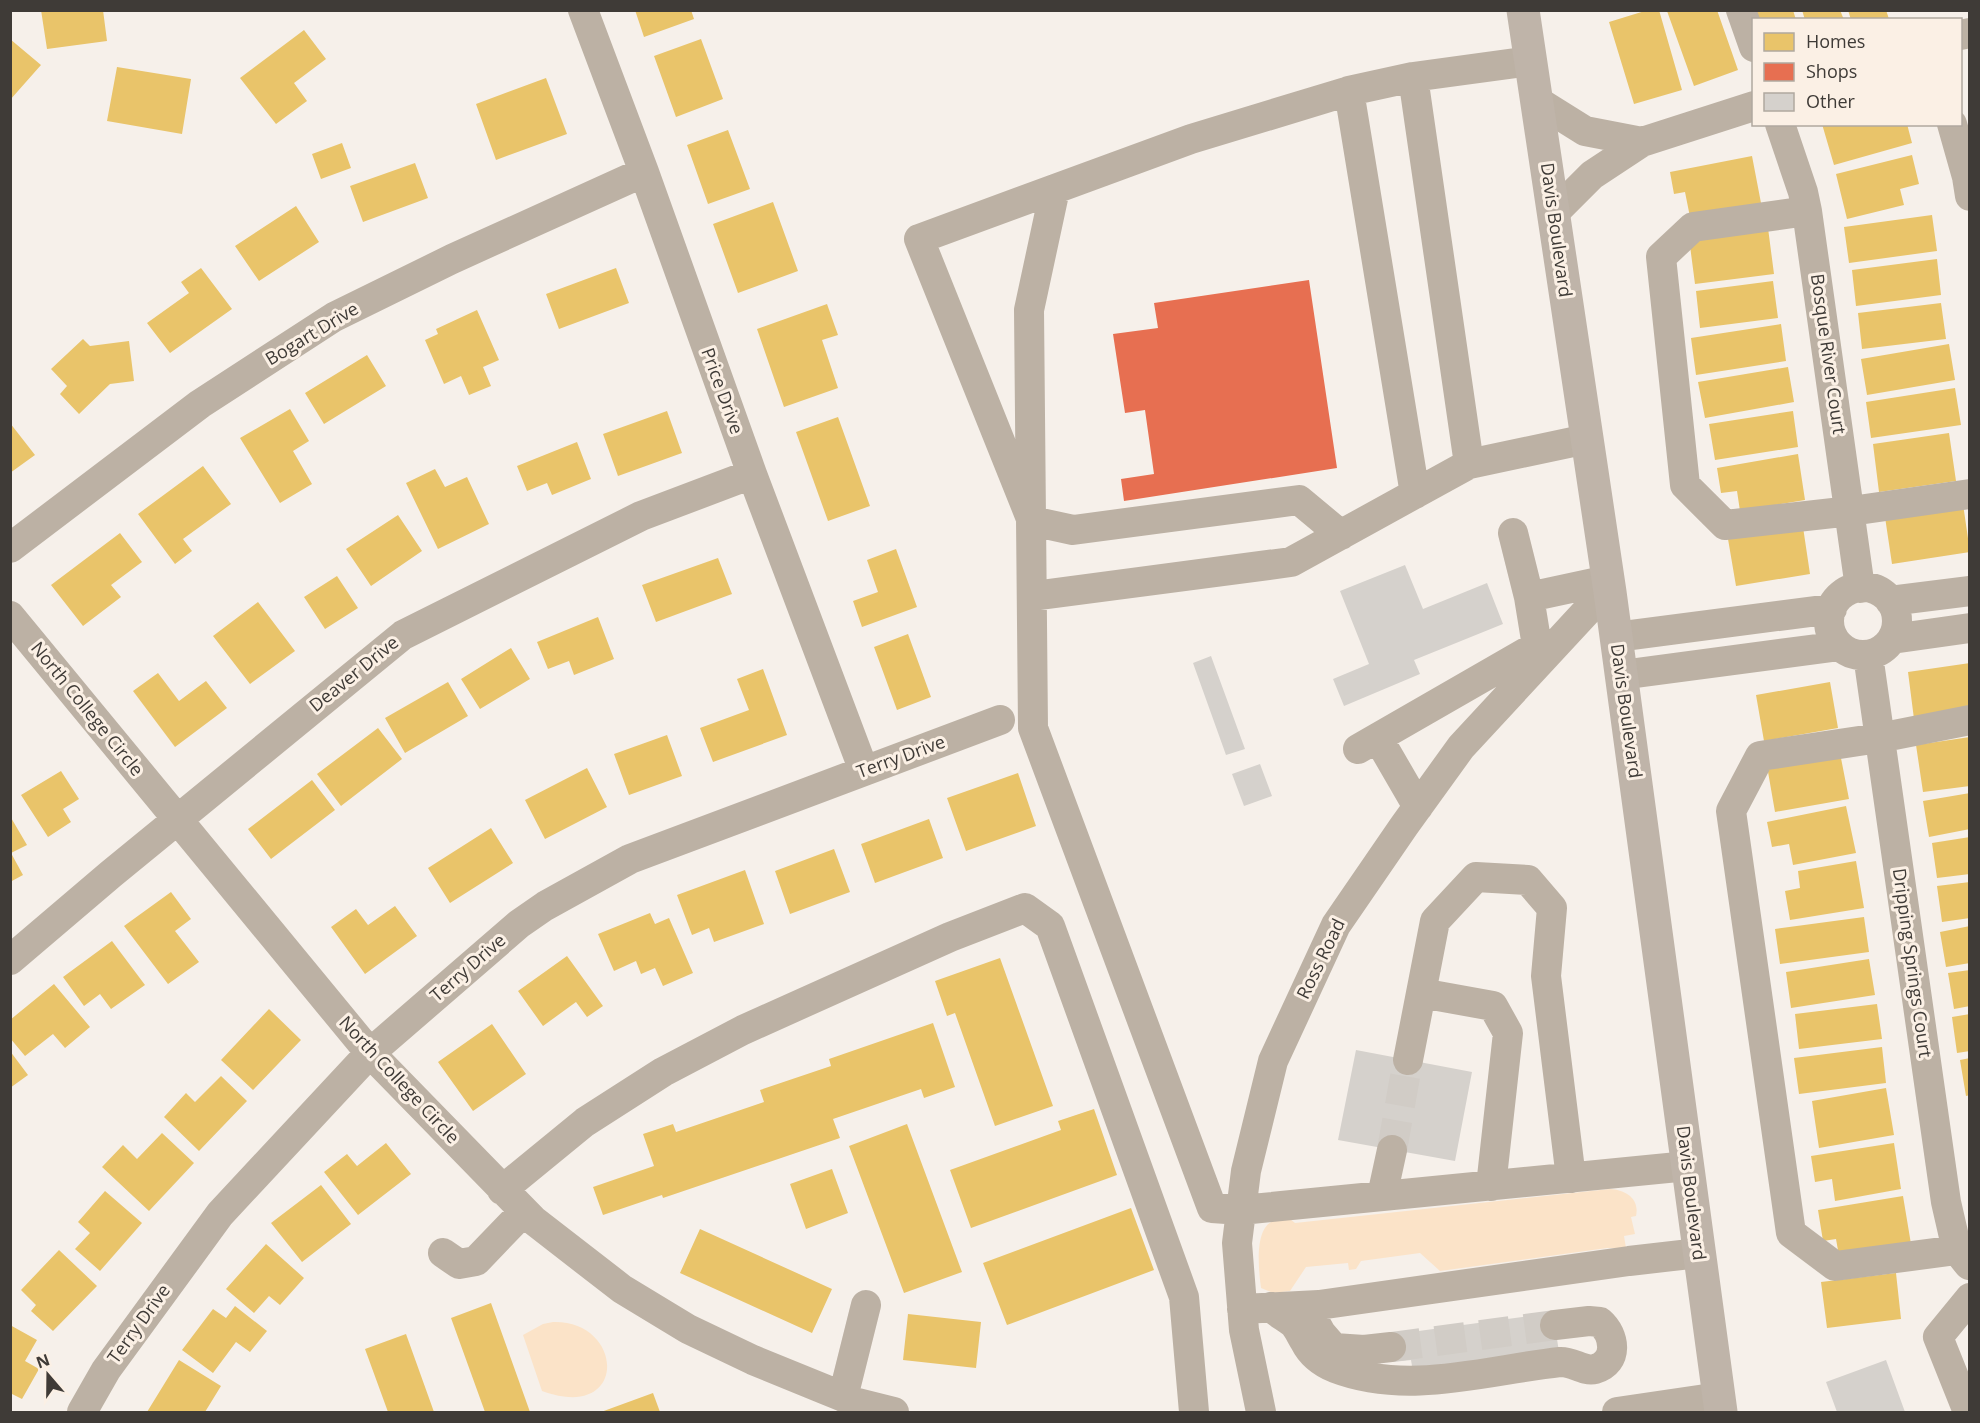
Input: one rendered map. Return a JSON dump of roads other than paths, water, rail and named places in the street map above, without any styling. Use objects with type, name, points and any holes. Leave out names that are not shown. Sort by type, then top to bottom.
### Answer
[{"type":"main road","name":"Davis Boulevard","points":[[1523,10],[1609,586],[1720,1405]]},
{"type":"street","name":"Price Drive","points":[[584,10],[752,474],[864,771]]},
{"type":"street","points":[[1741,10],[1752,41]]},
{"type":"street","points":[[1032,521],[919,239],[1191,139],[1349,91],[1413,76],[1531,61]]},
{"type":"street","points":[[1413,76],[1469,464]]},
{"type":"street","points":[[1349,91],[1415,494]]},
{"type":"street","points":[[1537,101],[1585,131],[1642,142]]},
{"type":"street","points":[[1554,213],[1592,175],[1642,142],[1752,107]]},
{"type":"street","name":"Bosque River Court","points":[[1781,126],[1807,211],[1851,511],[1860,588]]},
{"type":"street","points":[[1953,126],[1970,196]]},
{"type":"street","name":"Bogart Drive","points":[[10,548],[200,404],[334,317],[452,259],[644,172]]},
{"type":"street","points":[[1054,189],[1029,310],[1033,728],[1212,1208],[1241,1210],[1688,1166]]},
{"type":"street","points":[[1807,211],[1693,227],[1661,257],[1685,485],[1725,525],[1851,511],[1970,494]]},
{"type":"street","points":[[1033,596],[1291,562],[1469,464],[1587,439]]},
{"type":"street","name":"Deaver Drive","points":[[10,960],[403,634],[641,516],[752,474]]},
{"type":"street","points":[[1032,521],[1073,530],[1299,500],[1341,534]]},
{"type":"street","points":[[1418,807],[1368,743],[1538,646],[1513,533]]},
{"type":"street","points":[[1529,597],[1609,586]]},
{"type":"street","name":"Ross Road","points":[[1261,1413],[1252,1371],[1256,1308],[1237,1243],[1246,1171],[1273,1061],[1336,925],[1418,807],[1461,747],[1609,586]]},
{"type":"street","points":[[1880,647],[1897,620],[1890,601],[1877,591],[1860,588],[1853,589],[1840,597],[1832,609],[1830,625],[1840,646],[1853,653],[1970,628]]},
{"type":"street","points":[[1890,601],[1970,591]]},
{"type":"street","points":[[1616,637],[1832,609]]},
{"type":"street","name":"North College Circle","points":[[10,616],[370,1053],[524,1211],[622,1289],[688,1329],[753,1360],[827,1400],[858,1403],[894,1413]]},
{"type":"street","points":[[1621,675],[1840,646]]},
{"type":"street","name":"Dripping Springs Court","points":[[1880,647],[1879,738],[1946,1202],[1963,1258]]},
{"type":"street","points":[[1486,675],[1502,703]]},
{"type":"street","name":"Terry Drive","points":[[81,1413],[106,1370],[220,1214],[370,1053],[519,924],[545,906],[630,859],[1000,720]]},
{"type":"street","points":[[1963,1258],[1835,1266],[1791,1233],[1731,811],[1760,756],[1879,738],[1970,720]]},
{"type":"street","points":[[1408,1060],[1435,921],[1476,877],[1528,880],[1552,908],[1546,976],[1571,1178]]},
{"type":"street","points":[[502,1190],[585,1122],[663,1072],[743,1030],[950,937],[1025,908],[1050,927],[1184,1297],[1194,1413]]},
{"type":"street","points":[[1421,993],[1493,1006],[1508,1033],[1491,1186]]},
{"type":"street","points":[[1382,1196],[1392,1150]]},
{"type":"street","points":[[443,1252],[459,1264],[476,1261],[524,1211]]},
{"type":"street","points":[[1256,1308],[1312,1305],[1699,1253]]},
{"type":"street","points":[[1968,1413],[1938,1337],[1970,1298]]},
{"type":"street","points":[[827,1400],[867,1305]]},
{"type":"street","points":[[1312,1305],[1314,1319],[1321,1333],[1334,1348],[1364,1350],[1391,1347]]},
{"type":"street","points":[[1256,1308],[1279,1315],[1293,1323],[1312,1353],[1333,1367],[1371,1377],[1440,1380],[1564,1362],[1590,1370],[1603,1365],[1612,1354],[1609,1332],[1600,1322],[1555,1325]]},
{"type":"street","points":[[1617,1413],[1720,1405]]},
{"type":"tunnel","points":[[1392,1150],[1408,1060]]},
{"type":"tunnel","points":[[1391,1347],[1555,1325]]}]
